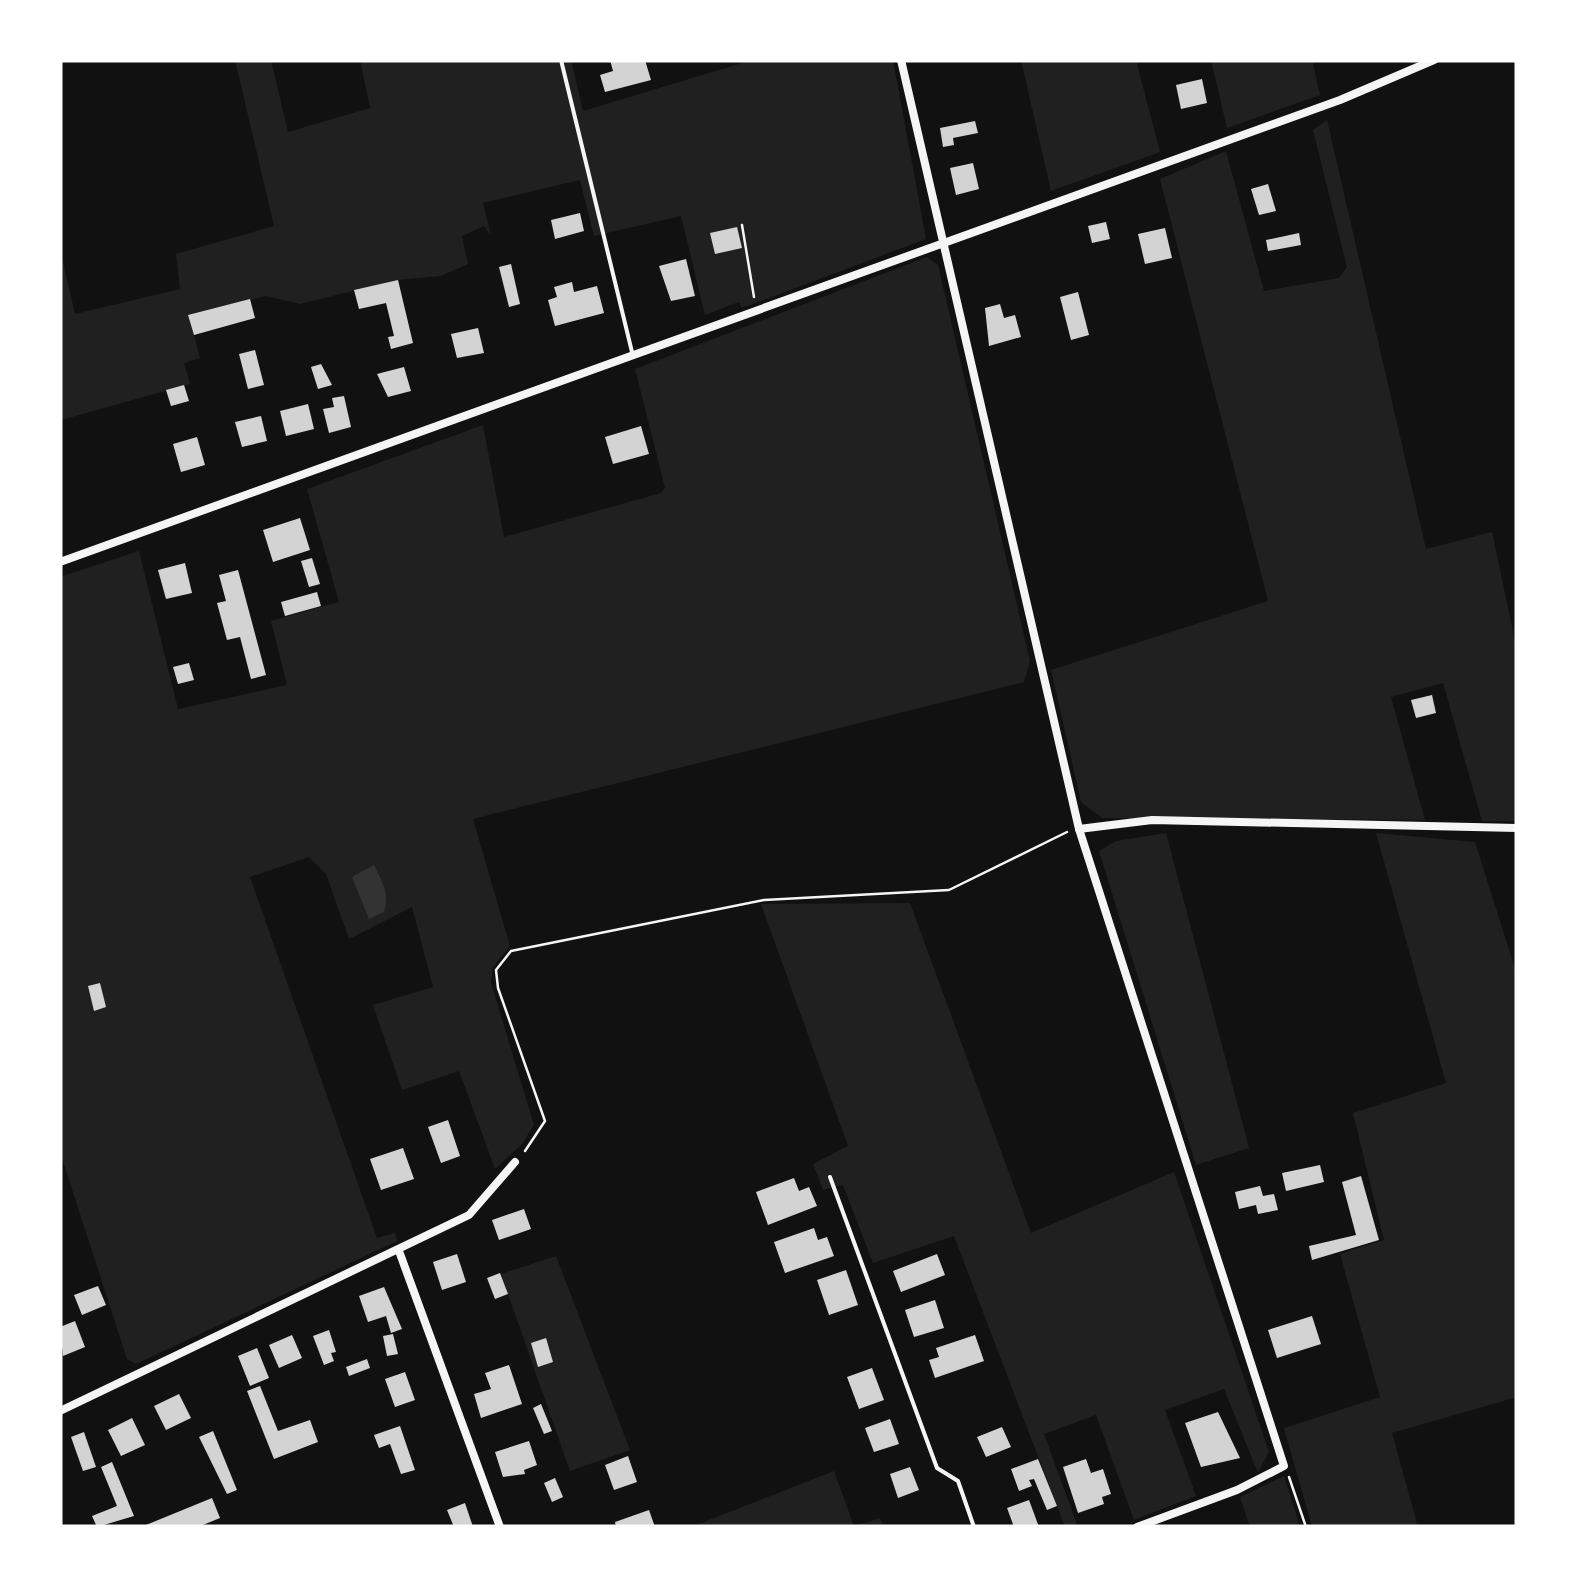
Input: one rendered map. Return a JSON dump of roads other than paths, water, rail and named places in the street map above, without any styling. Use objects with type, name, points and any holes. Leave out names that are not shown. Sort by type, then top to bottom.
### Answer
[{"type":"street","points":[[901,60],[1078,829],[1284,1466],[1237,1490],[1137,1527]]},
{"type":"street","points":[[60,562],[1340,100],[1434,60]]},
{"type":"street","points":[[1078,829],[1152,820],[1517,828]]},
{"type":"street","points":[[60,1411],[469,1215],[515,1162]]},
{"type":"street","points":[[399,1251],[500,1527]]},
{"type":"lane","points":[[562,60],[633,355]]},
{"type":"lane","points":[[830,1178],[938,1468],[958,1482],[974,1527]]}]
